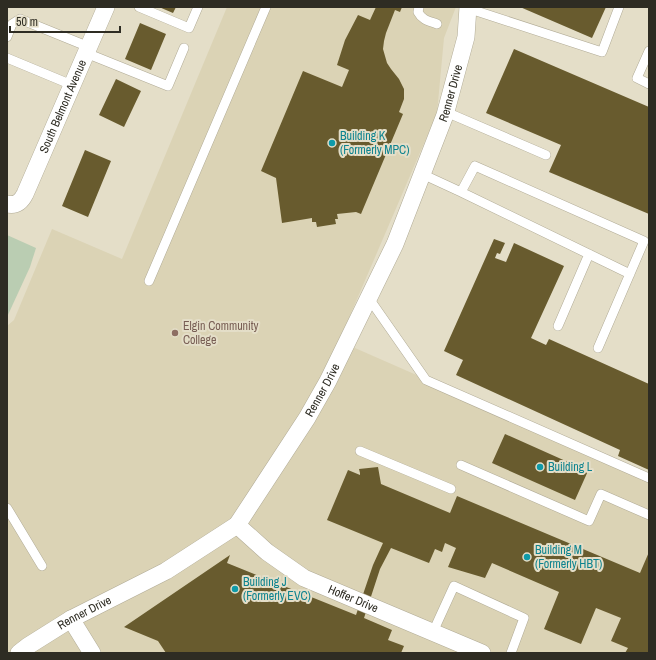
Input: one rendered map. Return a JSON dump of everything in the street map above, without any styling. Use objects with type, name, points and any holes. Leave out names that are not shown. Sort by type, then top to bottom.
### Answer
[{"type":"street","name":"South Belmont Avenue","points":[[12,204],[23,200],[106,7]]},
{"type":"street","name":"Renner Drive","points":[[19,653],[71,619],[166,571],[236,525],[308,418],[328,381],[395,244],[446,112],[466,37],[467,8]]},
{"type":"street","name":"Hoffer Drive","points":[[236,525],[267,552],[304,578],[482,653]]},
{"type":"street","points":[[71,619],[92,653]]},
{"type":"lane","points":[[139,7],[189,28],[198,7]]},
{"type":"lane","points":[[149,281],[266,7]]},
{"type":"lane","points":[[419,7],[418,12],[423,19],[437,24]]},
{"type":"lane","points":[[467,8],[602,52],[619,7]]},
{"type":"lane","points":[[7,37],[12,24],[20,19],[168,86],[184,48]]},
{"type":"lane","points":[[649,51],[637,78],[649,84]]},
{"type":"lane","points":[[7,58],[72,85]]},
{"type":"lane","points":[[446,112],[546,155]]},
{"type":"lane","points":[[461,192],[475,166],[644,241],[598,348]]},
{"type":"lane","points":[[422,174],[630,274]]},
{"type":"lane","points":[[558,326],[590,254]]},
{"type":"lane","points":[[368,297],[426,380],[649,478]]},
{"type":"lane","points":[[360,451],[451,489]]},
{"type":"lane","points":[[461,465],[589,521],[601,494],[649,515]]},
{"type":"lane","points":[[7,508],[42,566]]},
{"type":"lane","points":[[433,632],[454,586],[524,618],[511,653]]},
{"type":"shaded area","name":"Elgin Community College","points":[[227,7],[456,7],[444,38],[437,113],[339,341],[649,477],[649,653],[7,653],[7,326],[14,320],[52,229],[122,259]]},
{"type":"green space","points":[[7,235],[36,248],[30,267],[7,317]]},
{"type":"building","points":[[159,7],[176,7],[173,13]]},
{"type":"building","name":"Building K (Formerly MPC)","points":[[376,7],[402,7],[400,12],[395,10],[386,33],[383,49],[387,63],[399,79],[404,89],[404,99],[399,112],[403,114],[361,214],[356,212],[337,214],[338,219],[335,219],[336,224],[317,227],[316,222],[312,222],[312,218],[282,223],[276,178],[261,171],[303,71],[342,87],[349,70],[337,65],[345,40],[358,15],[370,20]]},
{"type":"building","points":[[520,7],[606,7],[592,38]]},
{"type":"building","points":[[140,23],[166,34],[151,70],[125,59]]},
{"type":"building","points":[[514,49],[649,107],[649,214],[549,172],[561,145],[486,113]]},
{"type":"building","points":[[116,79],[141,91],[124,127],[99,115]]},
{"type":"building","points":[[85,150],[111,161],[88,217],[62,206]]},
{"type":"building","points":[[494,239],[505,243],[500,254],[497,253],[495,258],[506,262],[514,243],[564,266],[531,338],[546,345],[549,339],[649,384],[649,470],[618,456],[620,450],[456,375],[463,360],[444,351]]},
{"type":"building","name":"Building L","points":[[505,434],[588,471],[575,500],[492,463]]},
{"type":"building","points":[[378,467],[381,484],[450,513],[457,496],[640,573],[649,552],[649,653],[625,653],[628,648],[611,641],[621,618],[596,608],[581,644],[544,629],[559,592],[492,563],[485,578],[448,567],[456,548],[445,543],[442,552],[435,549],[429,563],[391,548],[380,569],[364,618],[392,630],[388,640],[404,646],[401,653],[166,653],[158,641],[124,627],[230,555],[227,563],[356,615],[373,565],[383,543],[327,520],[348,470],[360,475],[359,469]]},
{"type":"place","name":"Building K (Formerly MPC)","points":[[332,143]]},
{"type":"place","name":"Elgin Community College","points":[[175,333]]},
{"type":"place","name":"Building L","points":[[540,467]]},
{"type":"place","name":"Building M (Formerly HBT)","points":[[527,557]]},
{"type":"place","name":"Building J (Formerly EVC)","points":[[235,589]]}]
